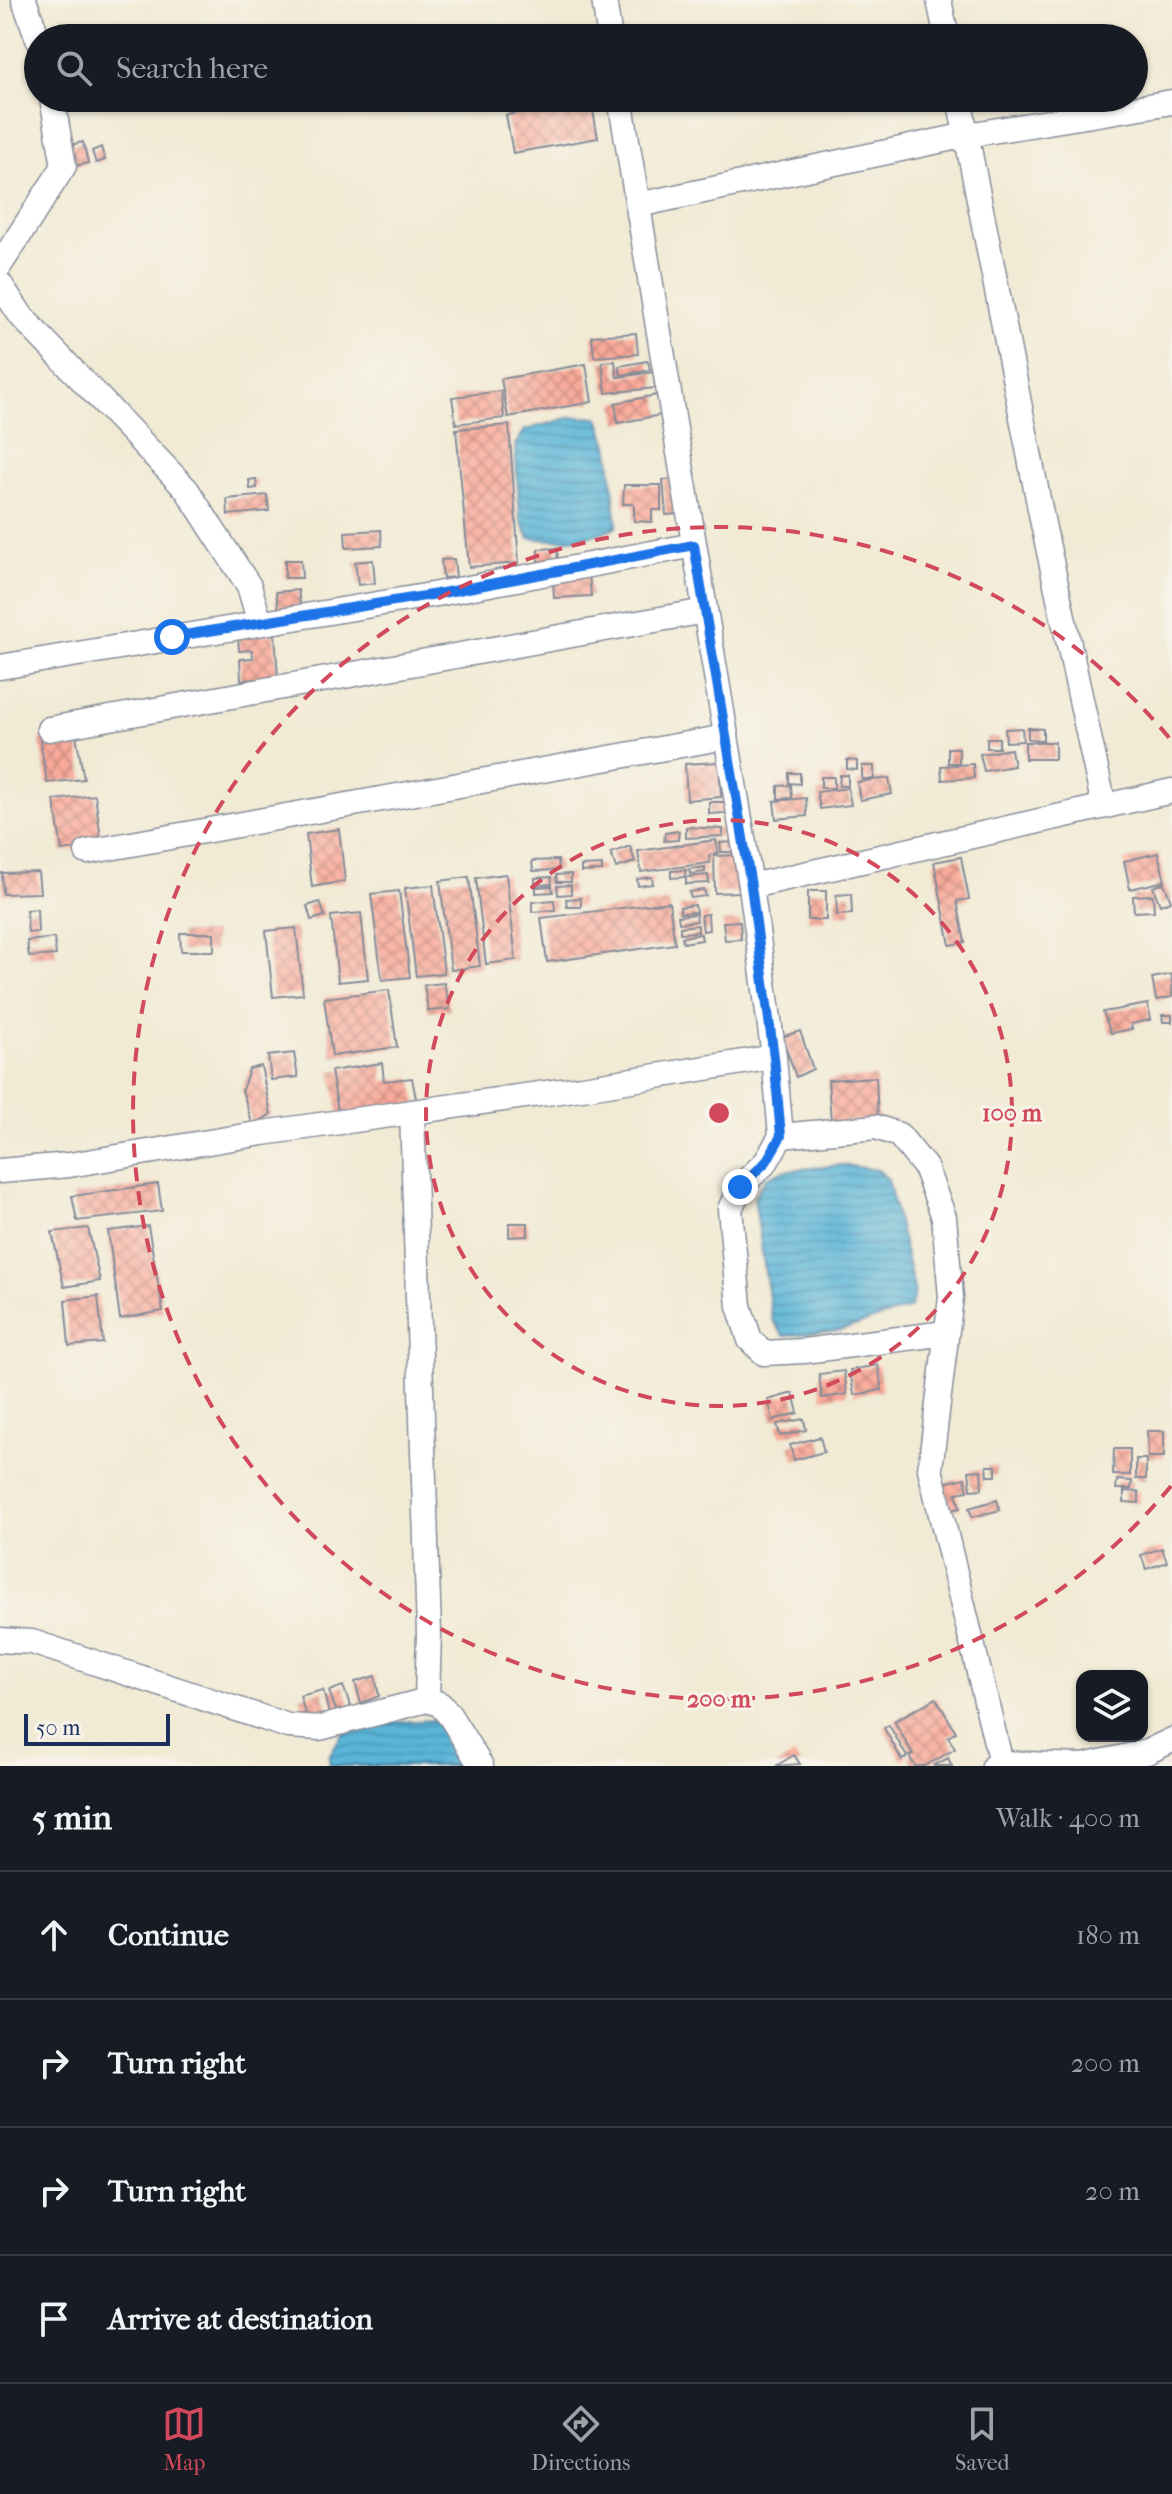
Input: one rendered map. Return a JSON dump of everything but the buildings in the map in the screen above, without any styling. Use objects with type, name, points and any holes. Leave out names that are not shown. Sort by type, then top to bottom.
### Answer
[{"type":"street","points":[[24,0],[33,24]]},
{"type":"street","points":[[604,0],[608,24]]},
{"type":"street","points":[[939,0],[944,24]]},
{"type":"street","points":[[1148,106],[1172,102]]},
{"type":"street","points":[[0,265],[64,166],[54,112]]},
{"type":"street","points":[[622,112],[751,886],[774,1057],[781,1136],[766,1162],[740,1187],[730,1209],[739,1306],[750,1340],[764,1353],[946,1333]]},
{"type":"street","points":[[962,112],[1040,508],[1104,806]]},
{"type":"street","points":[[638,205],[967,135],[1110,112]]},
{"type":"street","points":[[0,284],[22,317],[187,490],[249,586],[260,623]]},
{"type":"street","points":[[0,667],[437,594],[694,545]]},
{"type":"street","points":[[49,729],[705,611]]},
{"type":"street","points":[[87,852],[726,737]]},
{"type":"street","points":[[751,886],[1172,791]]},
{"type":"street","points":[[0,1171],[69,1165],[774,1057]]},
{"type":"street","points":[[412,1112],[429,1633],[427,1700]]},
{"type":"street","points":[[781,1136],[876,1127],[899,1135],[925,1167],[944,1217],[951,1297],[930,1469],[998,1764],[1082,1766],[1147,1752],[1172,1740]]},
{"type":"street","points":[[0,1640],[32,1642],[288,1726],[320,1728],[427,1700],[440,1704],[450,1716],[481,1766]]},
{"type":"water","points":[[572,417],[599,418],[609,448],[617,526],[574,539],[529,538],[520,518],[515,445],[525,430]]},
{"type":"water","points":[[842,1165],[878,1170],[888,1180],[915,1293],[910,1308],[842,1330],[784,1336],[772,1319],[754,1197],[766,1178],[782,1171]]},
{"type":"water","points":[[436,1720],[459,1740],[472,1766],[330,1766],[329,1756],[343,1733],[394,1722]]},
{"type":"route","points":[[172,637],[437,594],[694,545],[751,886],[774,1057],[781,1136],[766,1162],[740,1187]]}]
